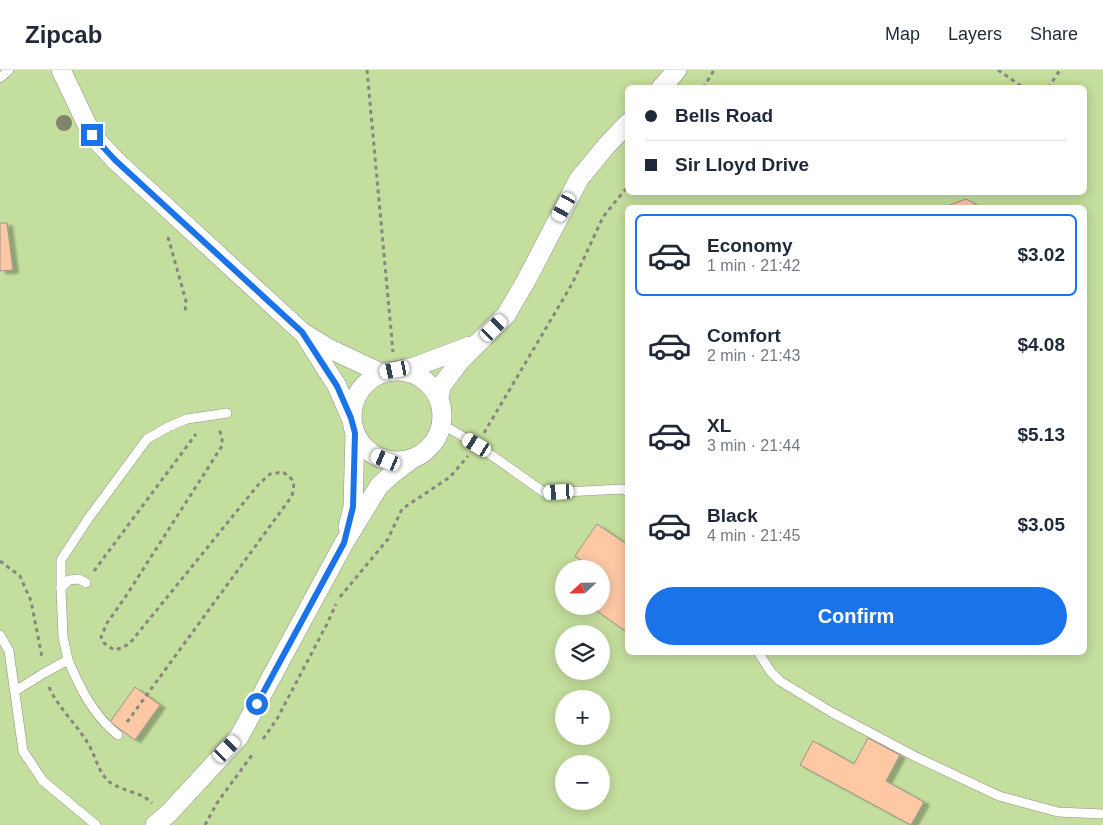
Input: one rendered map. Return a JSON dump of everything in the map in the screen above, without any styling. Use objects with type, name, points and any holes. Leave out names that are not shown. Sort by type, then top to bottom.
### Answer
[{"type":"street","points":[[61,70],[92,135],[115,160],[302,332],[328,348],[392,371],[408,372],[421,377],[431,386],[438,397],[442,410],[442,424],[431,446],[379,486],[344,543],[239,736],[169,813],[155,825]]},
{"type":"street","points":[[438,397],[442,385],[460,361],[506,315],[579,179],[625,126]]},
{"type":"street","points":[[302,332],[337,386],[362,445],[373,455],[386,460],[412,459]]},
{"type":"street","points":[[344,543],[353,507],[353,403],[360,389],[369,379],[392,371],[420,365],[481,341]]},
{"type":"lane","points":[[0,78],[9,70]]},
{"type":"lane","points":[[118,735],[96,714],[86,699],[68,660],[63,637],[61,560],[88,519],[147,440],[168,427],[187,419],[227,413]]},
{"type":"lane","points":[[442,424],[477,445],[544,493],[625,490]]},
{"type":"lane","points":[[61,588],[69,580],[79,579],[86,583]]},
{"type":"lane","points":[[0,635],[9,650],[23,751],[42,781],[96,825]]},
{"type":"lane","points":[[760,655],[771,672],[780,681],[834,713],[914,756],[999,796],[1058,812],[1103,814]]},
{"type":"lane","points":[[15,691],[44,672],[68,660]]},
{"type":"path","points":[[367,70],[392,371]]},
{"type":"path","points":[[705,85],[714,70]]},
{"type":"path","points":[[998,70],[1020,85]]},
{"type":"path","points":[[1050,85],[1060,70]]},
{"type":"path","points":[[261,742],[277,719],[327,624],[338,599],[388,540],[402,509],[450,477],[477,445],[572,284],[603,217],[625,190]]},
{"type":"path","points":[[166,206],[168,241],[186,301],[185,314]]},
{"type":"path","points":[[118,735],[292,496],[294,484],[292,478],[283,472],[270,474],[258,485],[130,643],[114,650],[104,643],[102,637],[107,623],[222,446],[222,436],[217,428]]},
{"type":"path","points":[[86,583],[185,447],[199,432]]},
{"type":"path","points":[[205,825],[217,804],[256,749]]},
{"type":"green space","points":[[0,70],[1103,70],[1103,825],[0,825]]},
{"type":"building","points":[[966,199],[975,204],[974,205],[950,205]]},
{"type":"building","points":[[0,223],[7,223],[13,270],[0,271]]},
{"type":"building","points":[[597,524],[625,543],[625,631],[603,615],[610,615],[610,560],[581,560],[575,556]]},
{"type":"building","points":[[135,687],[160,705],[135,740],[110,722]]},
{"type":"building","points":[[868,738],[900,755],[886,781],[924,802],[911,825],[800,765],[813,741],[854,764]]},
{"type":"route","points":[[92,135],[115,160],[302,332],[337,386],[351,418],[355,433],[353,507],[344,543],[257,704]]}]
